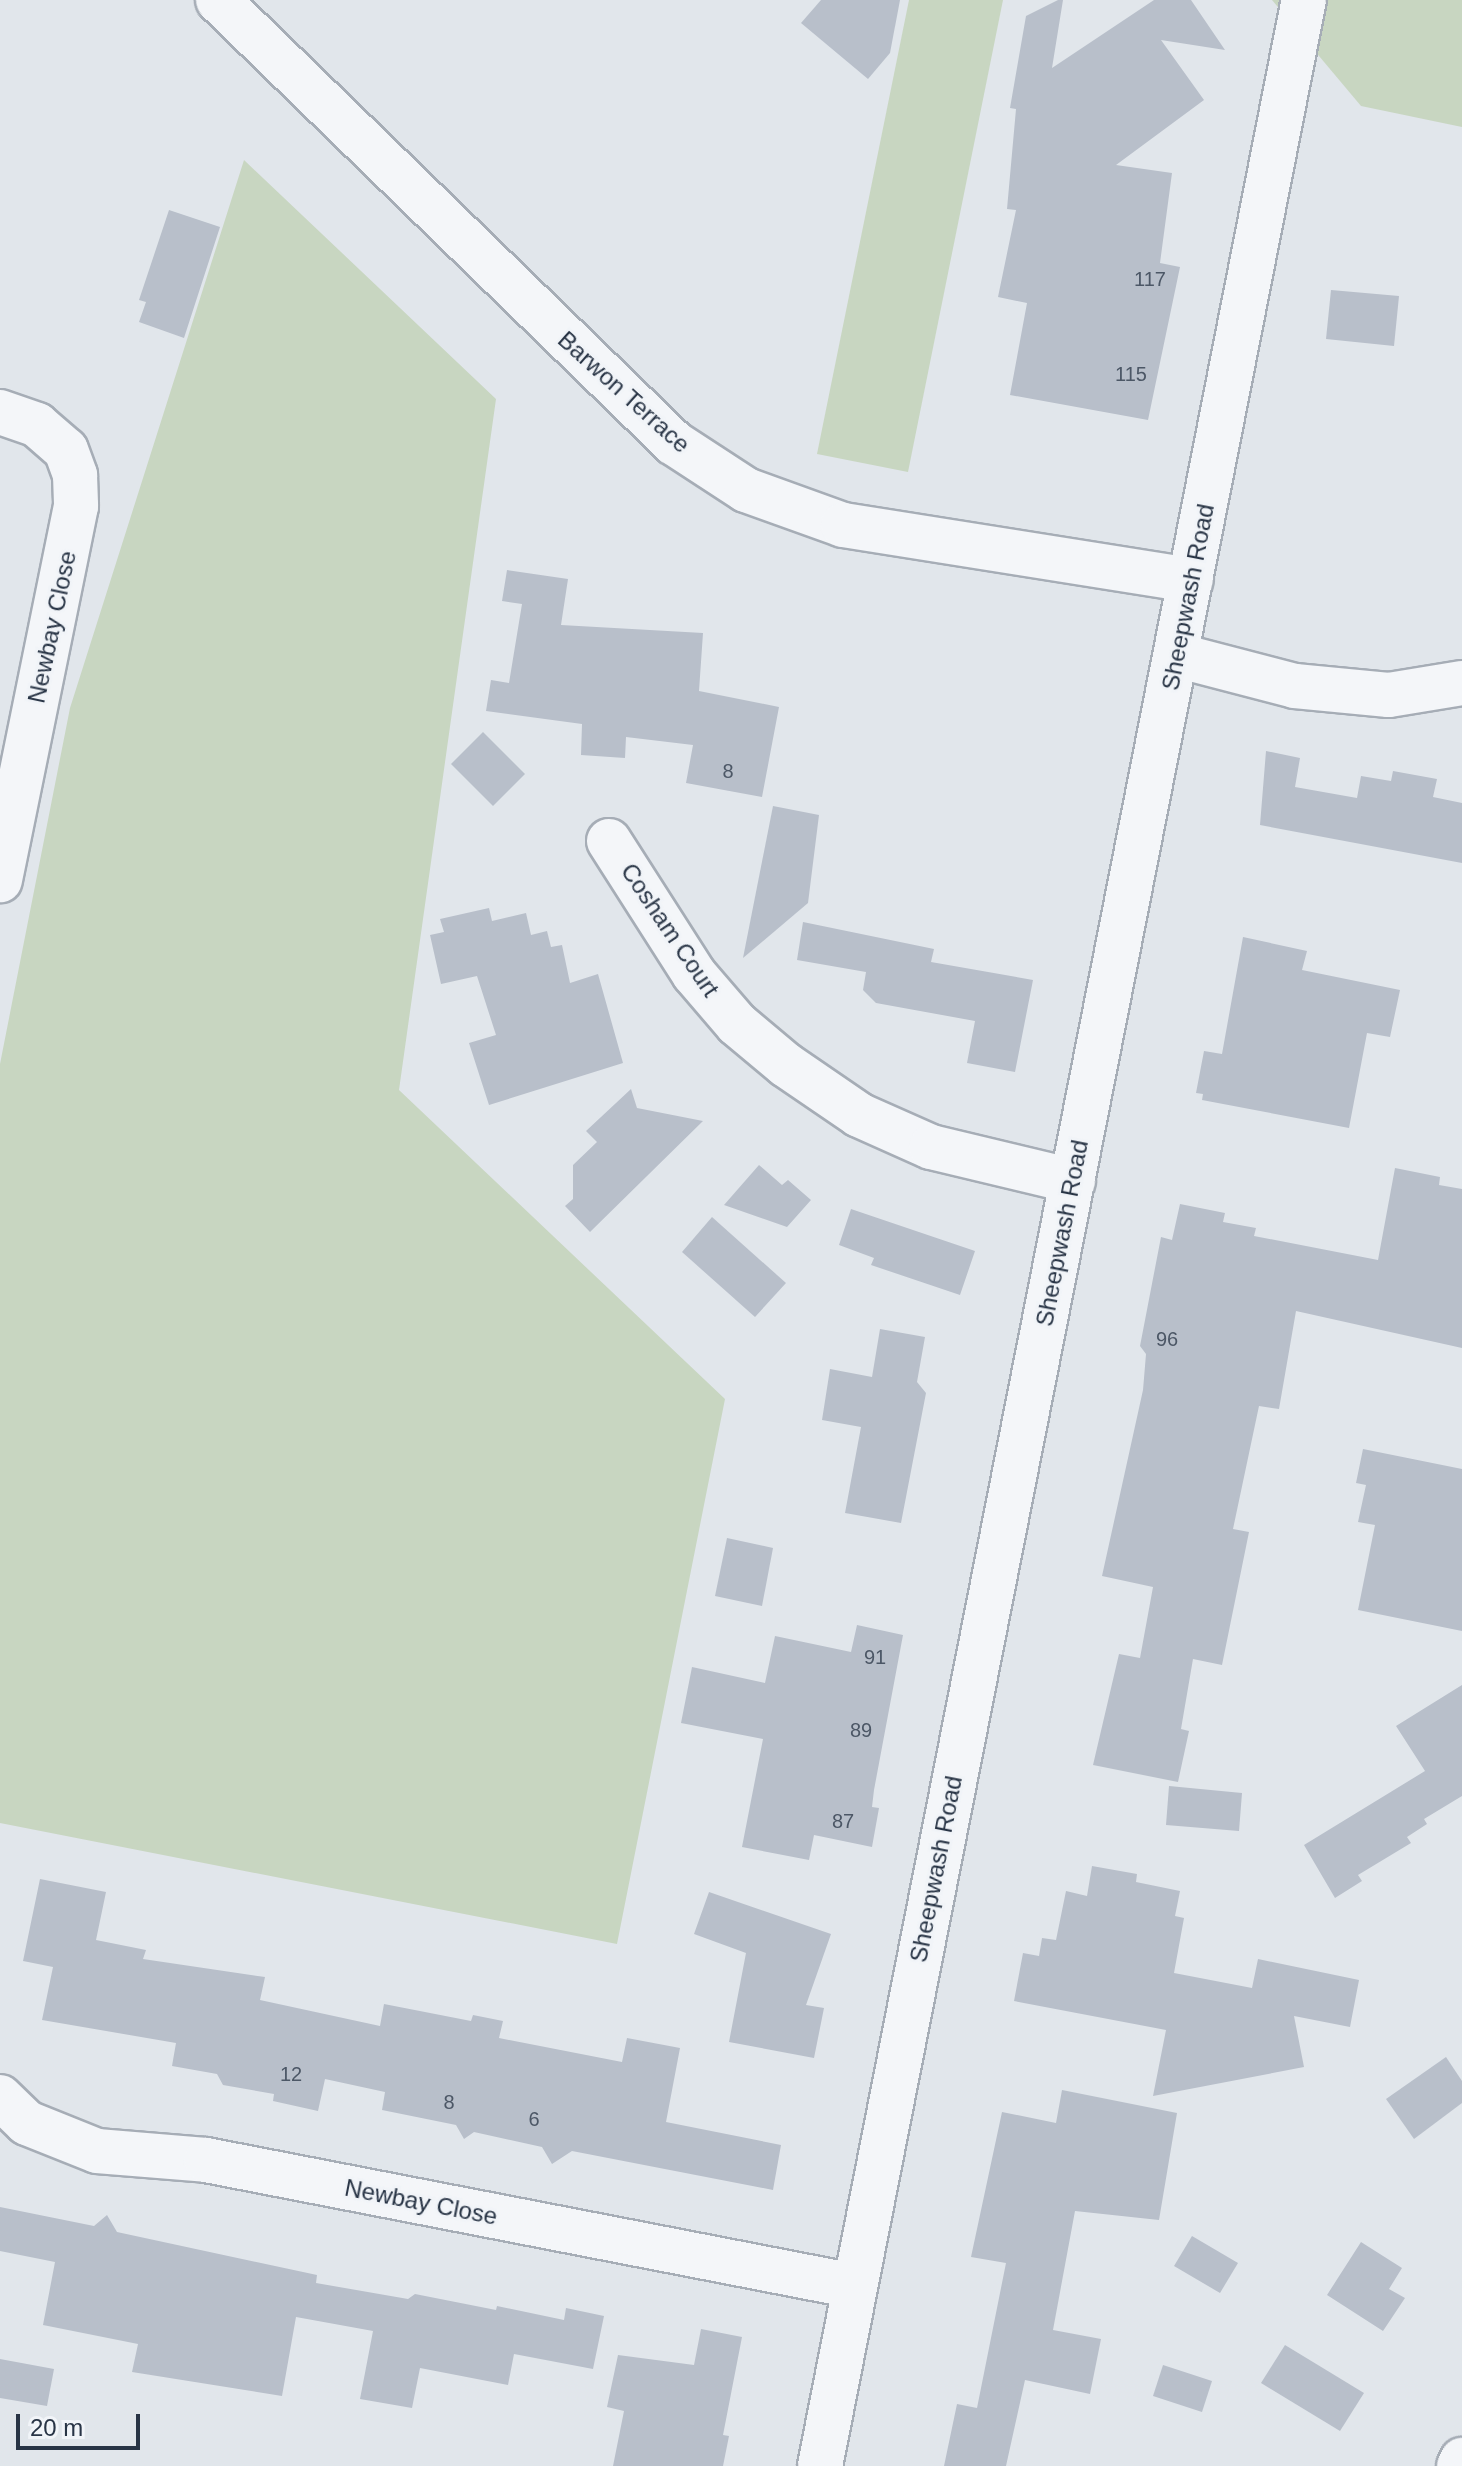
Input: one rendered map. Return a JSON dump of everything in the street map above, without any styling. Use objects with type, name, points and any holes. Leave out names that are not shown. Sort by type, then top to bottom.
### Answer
[{"type":"street","name":"Barwon Terrace","points":[[218,0],[674,443],[746,490],[843,525],[1191,580]]},
{"type":"street","name":"Sheepwash Road","points":[[820,2466],[1304,0]]},
{"type":"street","name":"Newbay Close","points":[[0,412],[37,425],[66,450],[75,475],[76,506],[0,880]]},
{"type":"street","points":[[1176,655],[1295,686],[1389,695],[1462,683]]},
{"type":"street","name":"Cosham Court","points":[[609,841],[694,974],[737,1024],[786,1065],[859,1115],[931,1147],[1073,1181]]},
{"type":"street","name":"Newbay Close","points":[[0,2097],[27,2123],[97,2151],[206,2160],[854,2286]]},
{"type":"street","points":[[1459,2466],[1462,2460]]},
{"type":"green space","points":[[909,0],[1003,0],[908,472],[817,454]]},
{"type":"green space","points":[[1272,0],[1462,0],[1462,127],[1361,106]]},
{"type":"green space","points":[[244,160],[496,399],[399,1090],[725,1399],[617,1944],[0,1823],[0,1064],[70,708]]},
{"type":"building","points":[[821,0],[900,0],[890,53],[868,79],[801,23]]},
{"type":"building","points":[[1063,0],[1052,68],[1154,0],[1191,0],[1225,50],[1161,40],[1204,100],[1116,165],[1172,173],[1160,263],[1180,267],[1148,420],[1010,395],[1027,303],[998,297],[1016,210],[1007,209],[1016,109],[1010,108],[1026,16]]},
{"type":"building","points":[[169,210],[220,227],[184,338],[139,322],[146,302],[139,300]]},
{"type":"building","points":[[1331,290],[1399,296],[1394,346],[1326,339]]},
{"type":"building","points":[[507,570],[568,579],[561,625],[703,633],[699,691],[779,707],[762,797],[686,783],[693,745],[626,737],[625,758],[581,755],[582,724],[486,711],[491,680],[509,683],[522,604],[502,601]]},
{"type":"building","points":[[483,732],[525,774],[493,806],[451,764]]},
{"type":"building","points":[[1266,751],[1300,758],[1295,787],[1357,798],[1361,776],[1391,781],[1393,771],[1437,779],[1433,797],[1462,803],[1462,863],[1260,825]]},
{"type":"building","points":[[773,806],[819,815],[808,903],[743,958]]},
{"type":"building","points":[[489,908],[492,921],[526,913],[531,935],[547,931],[551,947],[562,945],[570,983],[598,974],[623,1063],[489,1105],[469,1043],[496,1035],[477,976],[441,984],[430,935],[444,932],[440,919]]},
{"type":"building","points":[[803,922],[934,949],[931,962],[1033,980],[1015,1072],[967,1063],[975,1021],[876,1003],[863,990],[866,972],[797,960]]},
{"type":"building","points":[[1243,937],[1307,951],[1302,970],[1400,990],[1390,1037],[1367,1033],[1349,1128],[1202,1100],[1203,1094],[1196,1093],[1204,1051],[1222,1054]]},
{"type":"building","points":[[631,1089],[637,1108],[703,1121],[590,1232],[565,1206],[573,1199],[573,1165],[597,1142],[586,1131]]},
{"type":"building","points":[[759,1165],[782,1185],[788,1180],[811,1200],[787,1227],[724,1205]]},
{"type":"building","points":[[1395,1168],[1440,1177],[1439,1185],[1462,1189],[1462,1348],[1296,1311],[1279,1409],[1259,1406],[1233,1529],[1249,1532],[1222,1665],[1193,1659],[1181,1729],[1189,1731],[1178,1782],[1093,1765],[1119,1654],[1140,1658],[1153,1587],[1102,1576],[1143,1390],[1146,1354],[1140,1346],[1161,1237],[1172,1240],[1180,1204],[1225,1213],[1223,1222],[1256,1228],[1254,1236],[1378,1260]]},
{"type":"building","points":[[851,1209],[975,1251],[960,1295],[871,1265],[874,1258],[839,1245]]},
{"type":"building","points":[[712,1217],[786,1283],[755,1317],[682,1252]]},
{"type":"building","points":[[880,1329],[925,1337],[917,1382],[926,1393],[901,1523],[845,1513],[861,1427],[822,1420],[830,1369],[872,1377]]},
{"type":"building","points":[[1363,1449],[1462,1469],[1462,1631],[1358,1610],[1375,1525],[1358,1522],[1366,1485],[1356,1483]]},
{"type":"building","points":[[727,1538],[773,1548],[762,1606],[715,1596]]},
{"type":"building","points":[[857,1625],[903,1635],[874,1790],[872,1807],[879,1808],[872,1847],[814,1835],[809,1860],[742,1847],[763,1739],[681,1723],[692,1667],[765,1683],[775,1636],[851,1652]]},
{"type":"building","points":[[1462,1685],[1462,1796],[1424,1819],[1427,1824],[1407,1837],[1411,1843],[1358,1875],[1362,1881],[1335,1898],[1304,1845],[1425,1771],[1396,1726]]},
{"type":"building","points":[[1169,1786],[1242,1793],[1239,1831],[1166,1825]]},
{"type":"building","points":[[1092,1866],[1137,1874],[1136,1882],[1180,1891],[1175,1916],[1184,1918],[1174,1973],[1252,1988],[1258,1959],[1359,1980],[1350,2027],[1294,2016],[1304,2067],[1153,2096],[1166,2030],[1014,2001],[1023,1953],[1039,1956],[1042,1938],[1056,1940],[1066,1891],[1087,1896]]},
{"type":"building","points":[[40,1879],[106,1892],[96,1940],[146,1950],[143,1959],[265,1977],[260,2000],[380,2026],[384,2004],[471,2021],[473,2015],[503,2021],[499,2038],[622,2062],[627,2038],[680,2048],[666,2122],[781,2145],[773,2190],[572,2151],[552,2164],[542,2147],[474,2132],[464,2139],[456,2125],[382,2110],[385,2092],[325,2079],[318,2111],[273,2101],[274,2094],[223,2085],[217,2074],[172,2066],[176,2043],[42,2020],[53,1967],[23,1961]]},
{"type":"building","points":[[709,1892],[831,1934],[806,2005],[824,2008],[814,2058],[729,2042],[746,1953],[694,1934]]},
{"type":"building","points":[[1446,2057],[1462,2081],[1462,2103],[1414,2139],[1386,2099]]},
{"type":"building","points":[[1062,2090],[1177,2113],[1159,2220],[1075,2211],[1053,2330],[1101,2339],[1090,2394],[1025,2380],[1006,2466],[944,2466],[957,2404],[977,2408],[1006,2263],[971,2257],[1002,2112],[1056,2123]]},
{"type":"building","points":[[0,2207],[94,2226],[107,2215],[117,2232],[317,2275],[316,2283],[408,2299],[415,2294],[496,2310],[497,2306],[564,2320],[566,2308],[604,2316],[593,2369],[514,2354],[508,2385],[420,2368],[412,2408],[360,2399],[373,2331],[296,2317],[282,2396],[132,2372],[138,2344],[43,2325],[55,2262],[0,2251]]},
{"type":"building","points":[[1192,2236],[1238,2263],[1220,2293],[1174,2266]]},
{"type":"building","points":[[1361,2242],[1402,2268],[1389,2289],[1405,2298],[1383,2331],[1327,2295]]},
{"type":"building","points":[[701,2329],[742,2337],[723,2435],[729,2436],[723,2466],[613,2466],[624,2411],[607,2407],[618,2355],[694,2365]]},
{"type":"building","points":[[1285,2345],[1364,2393],[1340,2431],[1261,2383]]},
{"type":"building","points":[[0,2359],[54,2369],[47,2406],[0,2398]]},
{"type":"building","points":[[1163,2365],[1212,2381],[1202,2412],[1153,2396]]}]
